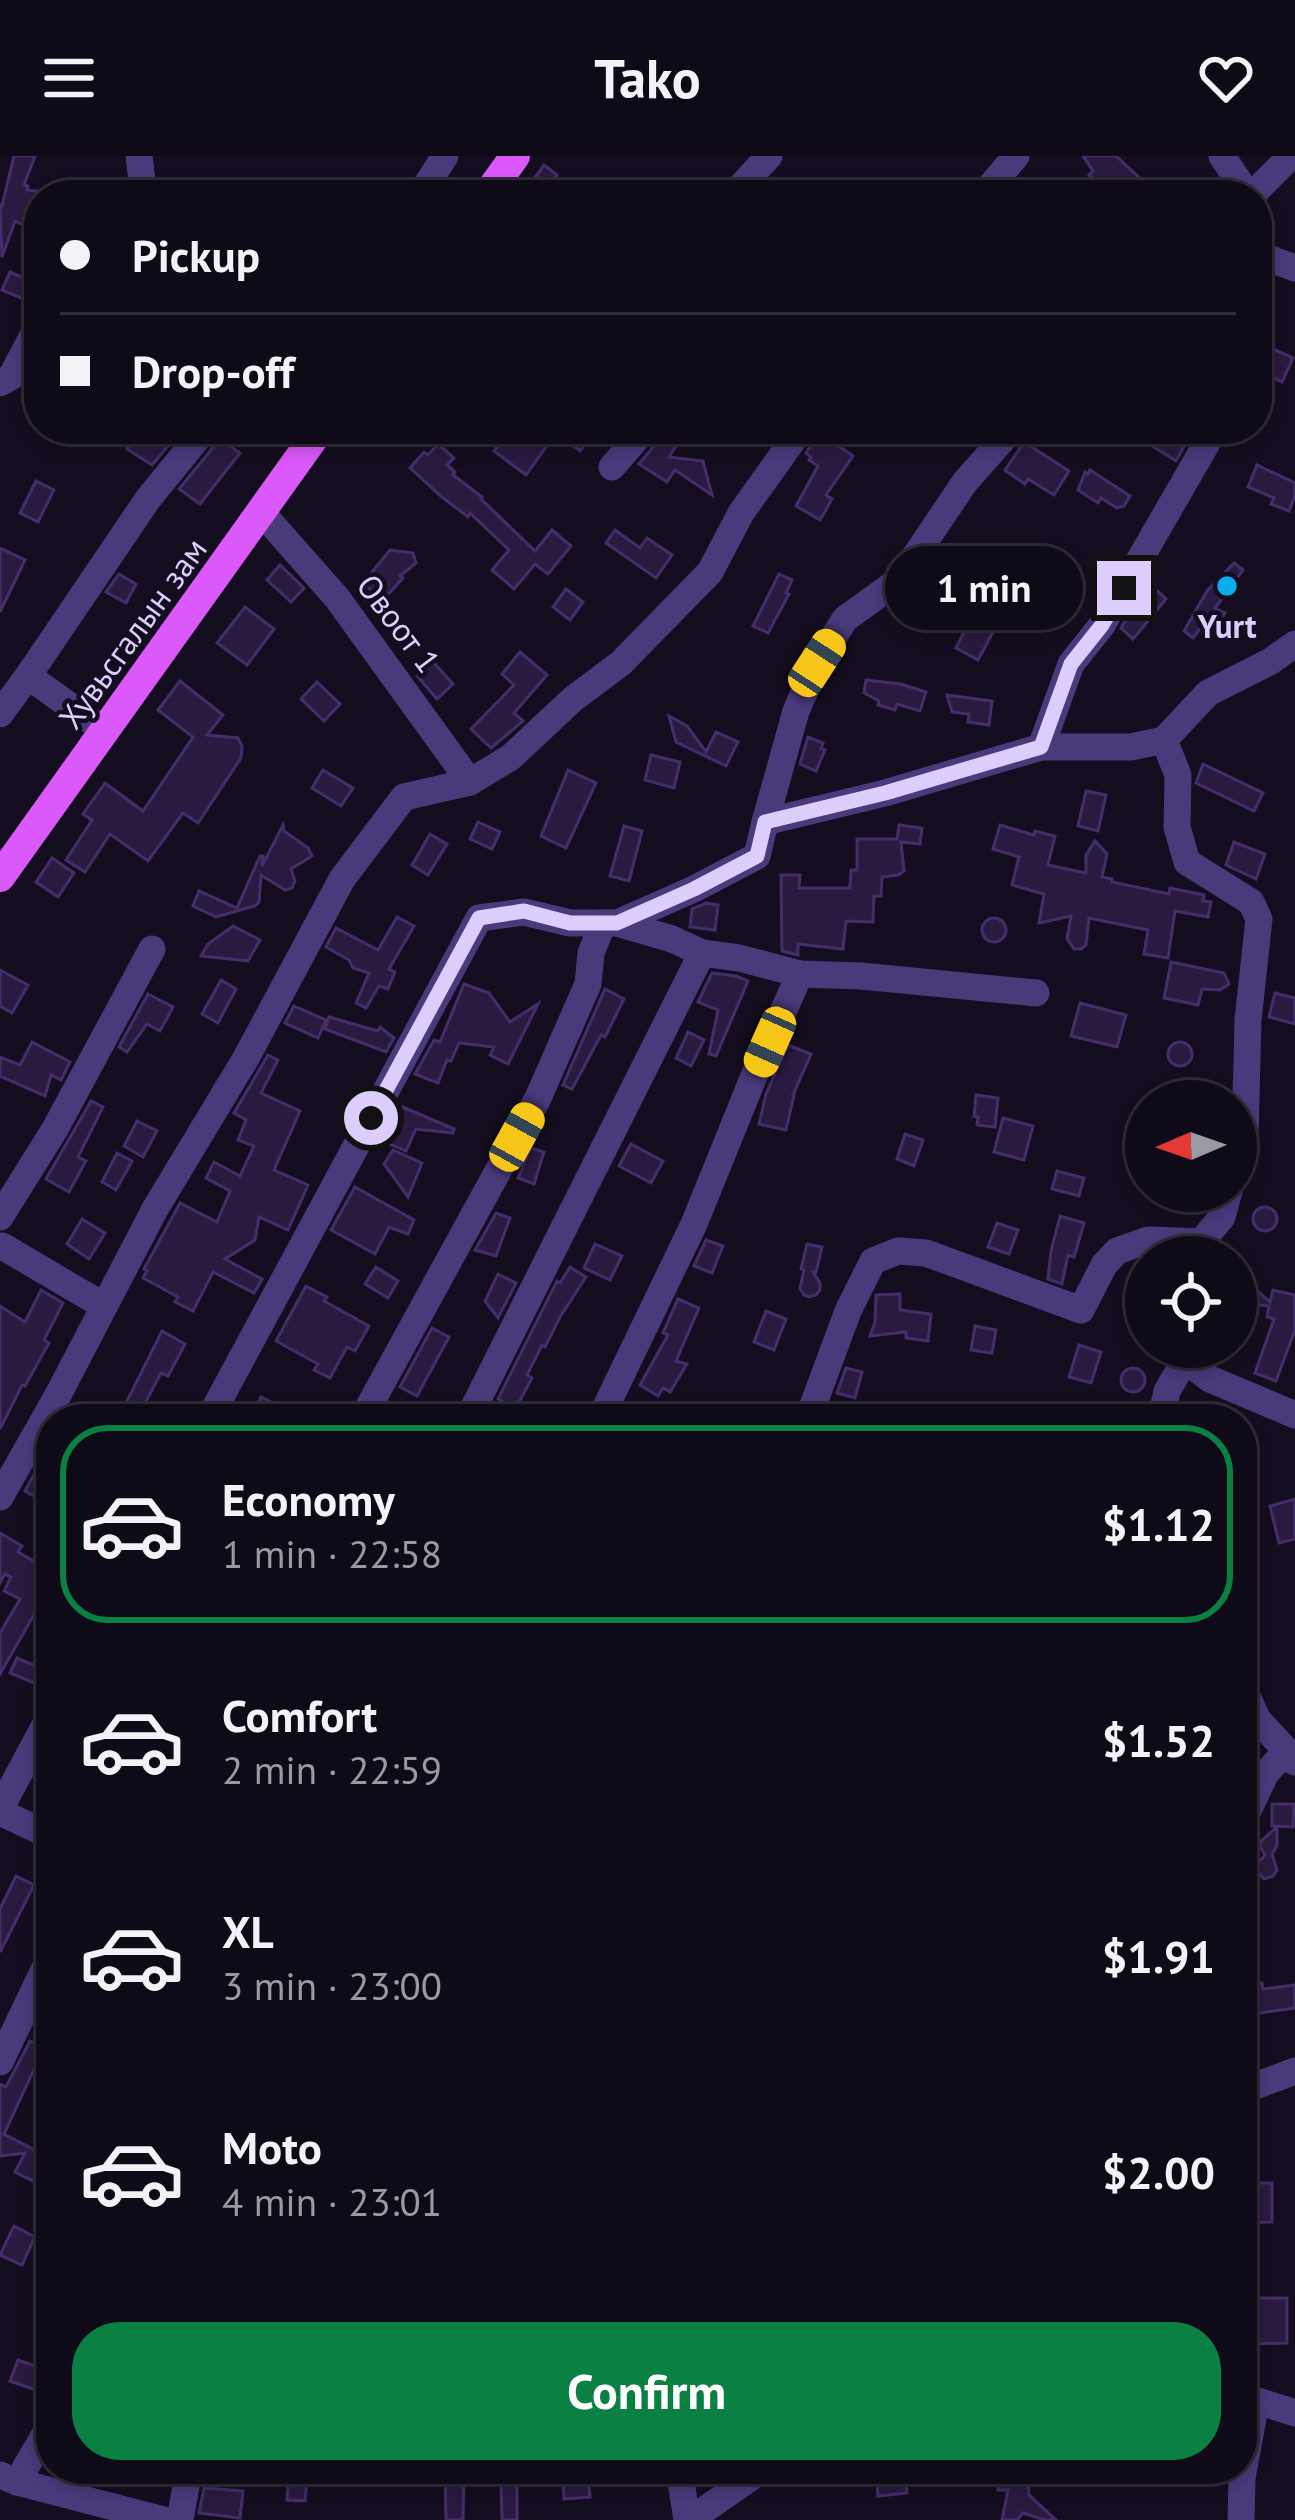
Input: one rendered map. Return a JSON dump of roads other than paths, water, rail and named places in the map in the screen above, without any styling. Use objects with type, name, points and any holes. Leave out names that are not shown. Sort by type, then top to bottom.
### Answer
[{"type":"main road","name":"Хувьсгалын зам","points":[[0,877],[310,444]]},
{"type":"street","points":[[137,177],[160,156]]},
{"type":"street","points":[[747,180],[769,156]]},
{"type":"street","points":[[996,180],[1016,156]]},
{"type":"street","points":[[1266,180],[1291,156]]},
{"type":"street","points":[[0,383],[11,377],[24,352]]},
{"type":"street","points":[[0,714],[148,499],[193,444]]},
{"type":"street","points":[[612,467],[632,444]]},
{"type":"street","points":[[51,1404],[154,1209],[246,1058],[342,879],[404,797],[470,782],[511,758],[573,699],[621,663],[710,572],[741,513],[790,444]]},
{"type":"street","points":[[370,1404],[538,1098],[589,984],[591,953],[610,923],[694,889],[757,856],[796,710],[817,663],[845,619],[899,580],[965,482],[999,444]]},
{"type":"street","points":[[1041,747],[1071,664],[1102,625],[1209,444]]},
{"type":"street","name":"Овоот 1","points":[[262,513],[337,598],[470,782]]},
{"type":"street","points":[[765,822],[1041,747],[1131,747],[1164,740],[1208,693],[1295,644]]},
{"type":"street","points":[[28,676],[106,731]]},
{"type":"street","points":[[1164,740],[1178,775],[1177,827],[1187,862],[1251,902],[1259,920],[1246,1080]]},
{"type":"street","points":[[217,1404],[479,918],[524,911],[570,923],[610,923],[671,939],[702,953],[800,974],[1036,993]]},
{"type":"street","points":[[0,1217],[55,1129],[152,949]]},
{"type":"street","points":[[476,1404],[702,953]]},
{"type":"street","points":[[607,1404],[694,1224],[800,974]]},
{"type":"street","points":[[0,1245],[104,1306]]},
{"type":"street","points":[[814,1404],[848,1311],[873,1261],[898,1251],[926,1253],[1081,1310],[1104,1264],[1125,1248]]},
{"type":"street","points":[[1165,1404],[1179,1368]]},
{"type":"street","points":[[1200,1368],[1210,1379],[1295,1415]]},
{"type":"street","points":[[0,1497],[36,1431]]},
{"type":"street","points":[[1257,1718],[1288,1759],[1267,1774],[1257,1794]]},
{"type":"street","points":[[36,1742],[0,1810],[36,1828]]},
{"type":"street","points":[[0,2062],[36,1986]]},
{"type":"street","points":[[1257,2085],[1295,2071]]},
{"type":"street","points":[[1257,2401],[1295,2413]]},
{"type":"street","points":[[36,2443],[8,2479],[164,2520]]},
{"type":"street","points":[[180,2520],[186,2484]]},
{"type":"street","points":[[682,2484],[688,2520],[741,2484]]},
{"type":"street","points":[[1240,2520],[1242,2484]]},
{"type":"place","name":"Yurt","points":[[1227,586]]}]
